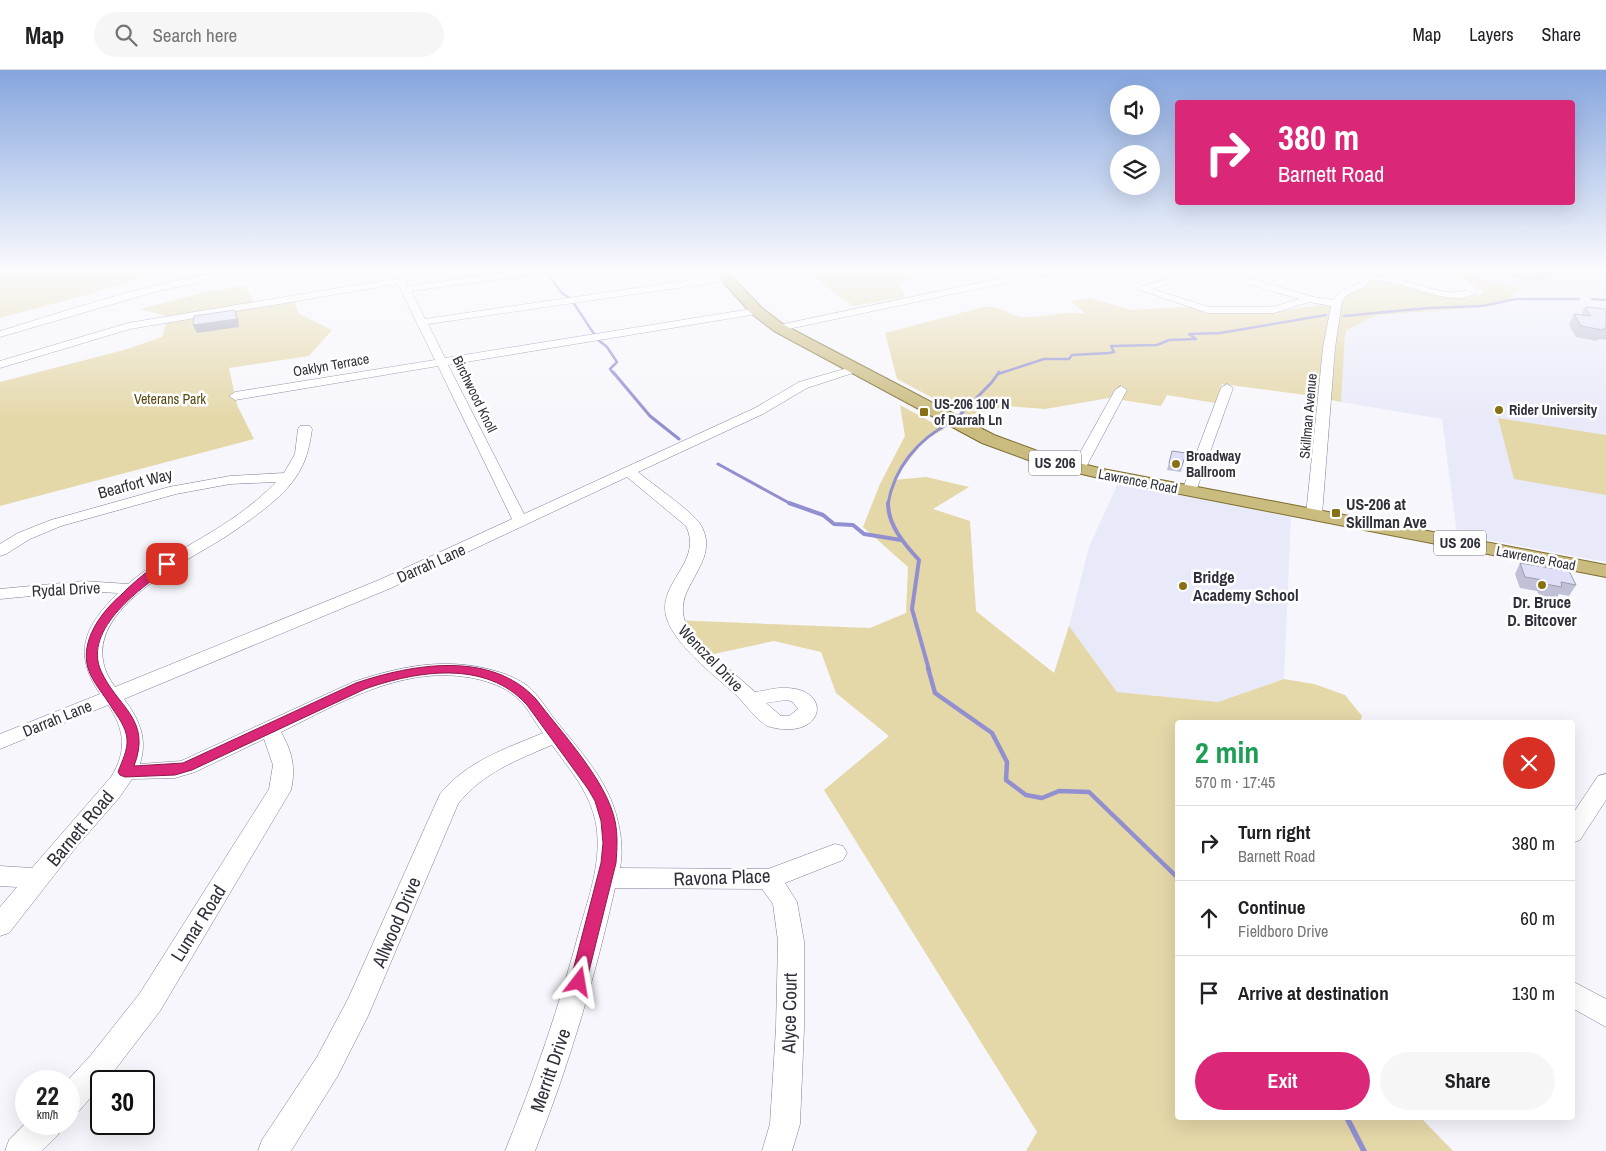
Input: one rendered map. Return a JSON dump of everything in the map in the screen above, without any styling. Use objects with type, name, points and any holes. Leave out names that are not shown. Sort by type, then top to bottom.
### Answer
[{"type":"main road","name":"Lawrence Road","points":[[771,321],[779,328],[855,369],[1006,447],[1078,469],[1606,571]]},
{"type":"street","points":[[0,334],[43,321]]},
{"type":"street","points":[[0,366],[123,327],[160,321]]},
{"type":"street","name":"Oaklyn Terrace","points":[[235,396],[691,321]]},
{"type":"street","points":[[779,328],[810,321]]},
{"type":"street","name":"Skillman Avenue","points":[[1314,515],[1329,348],[1333,321]]},
{"type":"street","name":"Birchwood Knoll","points":[[423,322],[521,522]]},
{"type":"street","name":"Darrah Lane","points":[[0,742],[355,597],[759,412],[803,385],[855,369]]},
{"type":"street","points":[[1190,491],[1228,388]]},
{"type":"street","points":[[1078,469],[1121,390]]},
{"type":"street","name":"Barnett Road","points":[[0,925],[112,791],[125,772],[133,752],[134,739],[131,726],[94,670],[92,656],[94,642],[108,615],[132,589],[167,564],[207,542],[247,516],[270,496],[288,477],[301,456],[305,429]]},
{"type":"street","name":"Wenczel Drive","points":[[629,472],[697,529],[700,545],[675,600],[676,620],[687,637],[751,700]]},
{"type":"street","name":"Bearfort Way","points":[[0,551],[24,536],[56,523],[174,490],[214,482],[288,477]]},
{"type":"street","name":"Rydal Drive","points":[[0,594],[76,586],[132,589]]},
{"type":"street","name":"Merritt Drive","points":[[125,772],[175,770],[187,767],[360,686],[422,670],[443,669],[480,672],[511,684],[531,702],[594,786],[602,801],[608,821],[610,843],[605,878],[574,999],[557,1055],[520,1151]]},
{"type":"street","name":"Lumar Road","points":[[80,1089],[150,1002],[280,790],[284,775],[284,762],[268,729]]},
{"type":"street","name":"Allwood Drive","points":[[273,1151],[327,1067],[358,1008],[448,800],[456,789],[479,770],[556,735]]},
{"type":"street","points":[[1575,829],[1606,782]]},
{"type":"street","name":"Ravona Place","points":[[605,878],[769,879],[835,852]]},
{"type":"street","points":[[0,876],[39,878]]},
{"type":"street","name":"Alyce Court","points":[[769,879],[785,902],[791,941],[790,1028],[785,1124],[777,1151]]},
{"type":"street","points":[[1575,996],[1606,1014]]},
{"type":"street","points":[[20,1151],[36,1135]]},
{"type":"shaded area","name":"Rider University","points":[[1364,321],[1606,321],[1606,562],[1457,534],[1442,419],[1341,402],[1345,334],[1347,330]]},
{"type":"shaded area","name":"Bridge Academy School","points":[[1118,483],[1291,517],[1284,679],[1218,702],[1117,692],[1069,626],[1089,547]]},
{"type":"green space","name":"Veterans Park","points":[[167,321],[314,321],[332,330],[309,356],[229,368],[237,405],[254,439],[0,506],[0,382],[124,350],[162,337]]},
{"type":"green space","points":[[929,321],[1364,321],[1347,330],[1345,335],[1341,402],[1313,396],[1222,384],[1215,403],[1167,395],[1161,406],[1109,398],[1045,409],[1006,406],[967,416],[897,379],[885,333]]},
{"type":"green space","points":[[900,405],[944,429],[924,441],[893,480],[926,477],[969,487],[933,509],[970,521],[976,611],[1054,673],[1069,626],[1117,692],[1218,702],[1284,679],[1314,684],[1345,695],[1362,716],[1361,720],[1175,720],[1175,1120],[1423,1120],[1453,1151],[1026,1151],[1037,1132],[824,790],[889,736],[836,693],[821,652],[774,641],[709,655],[672,620],[870,628],[906,613],[908,567],[863,527],[880,484],[905,436]]},
{"type":"green space","points":[[1498,418],[1606,435],[1606,495],[1514,479]]},
{"type":"building","points":[[193,321],[219,321],[193,325]]},
{"type":"building","points":[[1578,321],[1606,321],[1606,328],[1603,330],[1581,326]]},
{"type":"building","points":[[1172,451],[1186,453],[1182,466],[1169,463]]},
{"type":"building","points":[[1520,563],[1569,571],[1576,585],[1561,582],[1562,587],[1545,584],[1543,580],[1525,577]]},
{"type":"waterway","points":[[586,321],[594,334]]},
{"type":"waterway","points":[[998,374],[1044,359],[1069,359],[1072,355],[1114,352],[1111,346],[1157,345],[1169,340],[1196,339],[1189,334],[1220,333],[1288,321]]},
{"type":"waterway","points":[[597,339],[607,347],[617,362],[610,369],[614,374]]},
{"type":"waterway","points":[[613,372],[650,416],[679,439]]},
{"type":"waterway","points":[[956,419],[992,382],[999,372]]},
{"type":"waterway","points":[[888,504],[896,478],[909,456],[928,437],[950,423]]},
{"type":"waterway","points":[[718,464],[789,503]]},
{"type":"waterway","points":[[789,503],[823,515],[834,524],[853,525],[864,534],[901,540]]},
{"type":"waterway","points":[[888,504],[894,526],[903,541],[919,560],[912,609],[929,670]]},
{"type":"waterway","points":[[928,668],[935,693],[992,733],[1007,762],[1006,780],[1026,795],[1042,798],[1059,791],[1089,792],[1175,875]]},
{"type":"waterway","points":[[1348,1120],[1364,1151]]},
{"type":"place","name":"Rider University","points":[[1499,410]]},
{"type":"place","name":"US-206 100' N of Darrah Ln","points":[[924,412]]},
{"type":"place","name":"Broadway Ballroom","points":[[1176,464]]},
{"type":"place","name":"US-206 at Skillman Ave","points":[[1336,513]]},
{"type":"place","name":"Dr. Bruce D. Bitcover","points":[[1542,585]]},
{"type":"place","name":"Bridge Academy School","points":[[1183,586]]},
{"type":"route","points":[[167,564],[132,589],[118,603],[100,628],[94,642],[92,656],[94,670],[131,726],[134,739],[133,752],[125,772],[175,770],[187,767],[360,686],[402,674],[422,670],[462,670],[480,672],[511,684],[523,692],[594,786],[602,801],[608,821],[610,843],[608,863],[579,982]]}]
